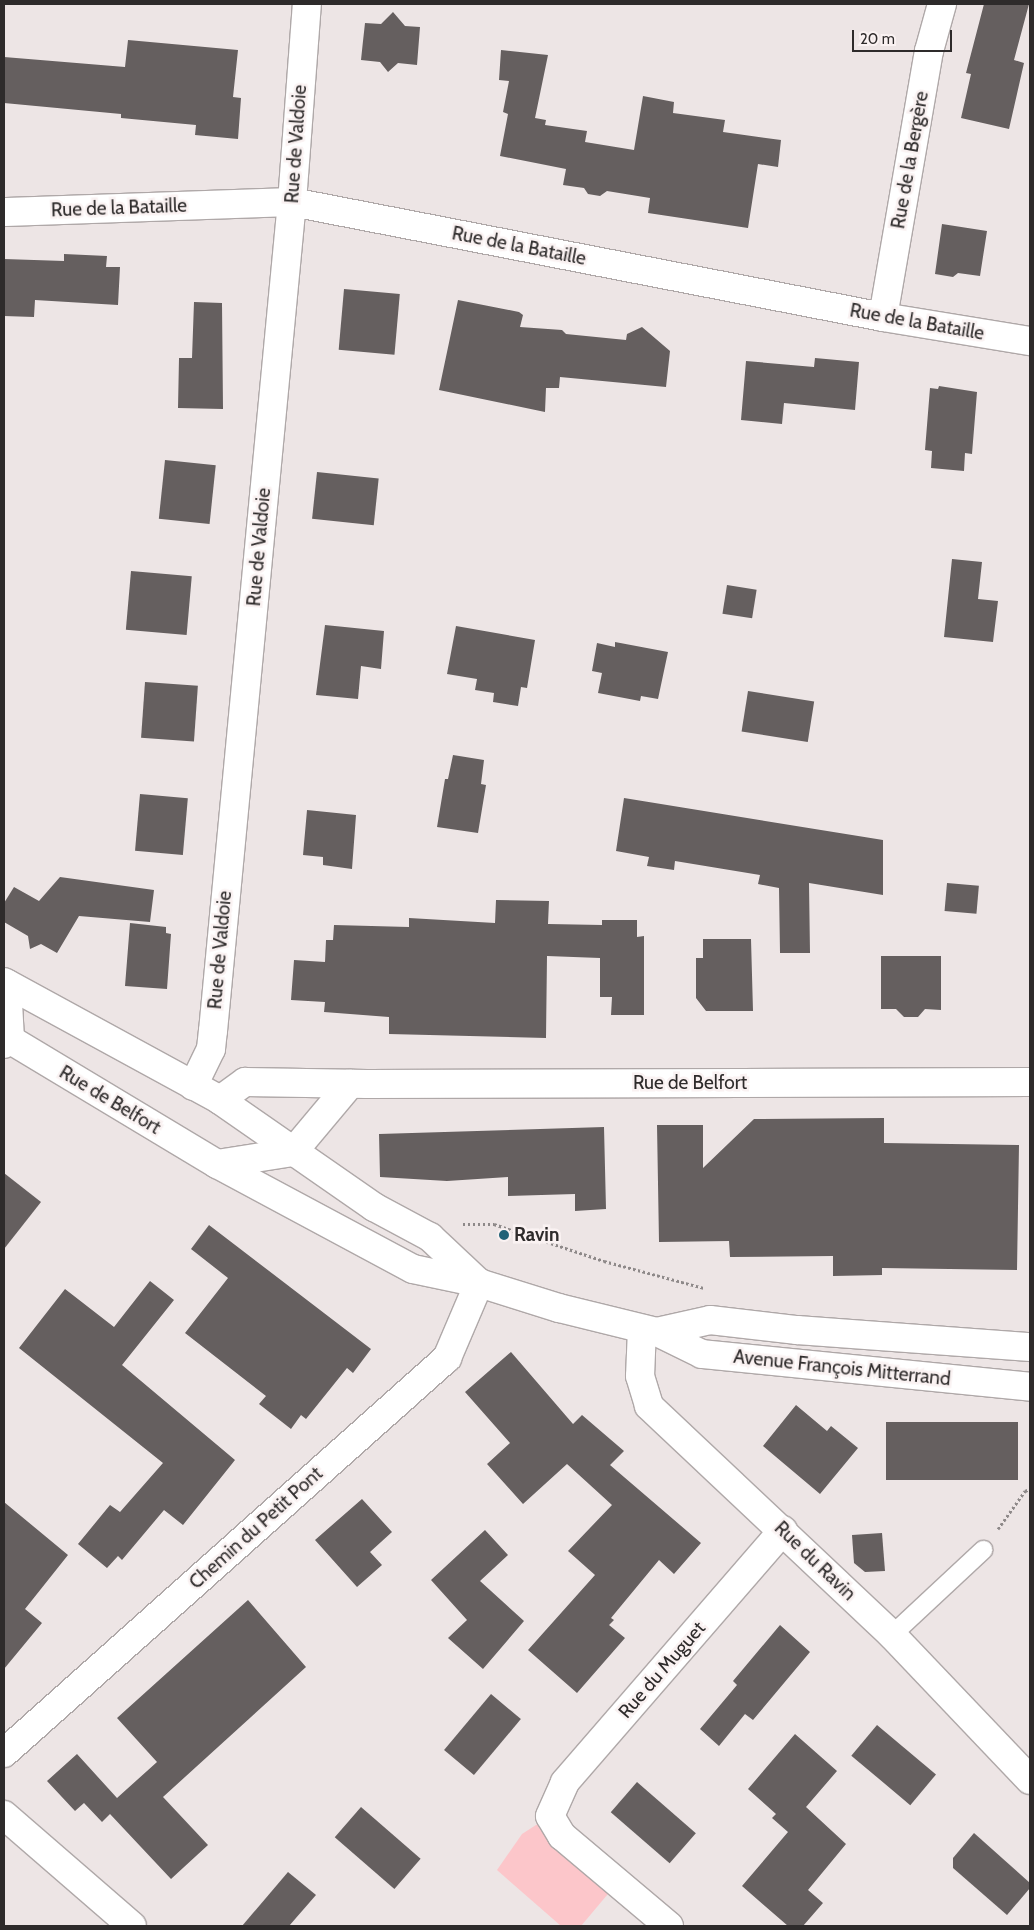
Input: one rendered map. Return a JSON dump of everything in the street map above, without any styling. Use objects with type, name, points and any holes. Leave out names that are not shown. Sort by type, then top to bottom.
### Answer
[{"type":"street","name":"Rue de Valdoie","points":[[194,1086],[211,1049],[292,202],[307,4]]},
{"type":"street","name":"Rue de la Bergère","points":[[883,317],[929,51],[942,4]]},
{"type":"street","name":"Rue de la Bataille","points":[[4,212],[292,202],[883,317],[1030,341]]},
{"type":"street","points":[[6,1040],[5,983],[220,1100],[294,1152]]},
{"type":"street","name":"Rue de Belfort","points":[[6,1040],[217,1164]]},
{"type":"street","name":"Rue de Belfort","points":[[220,1100],[245,1082],[350,1084],[1030,1082]]},
{"type":"street","points":[[217,1164],[294,1152],[350,1084]]},
{"type":"street","name":"Avenue François Mitterrand","points":[[294,1152],[374,1207],[430,1237],[479,1283]]},
{"type":"street","name":"Avenue François Mitterrand","points":[[217,1164],[413,1269],[479,1283],[558,1308],[650,1331],[702,1354],[1030,1387]]},
{"type":"street","name":"Chemin du Petit Pont","points":[[4,1753],[447,1358],[479,1283]]},
{"type":"street","name":"Avenue François Mitterrand","points":[[650,1331],[710,1320],[797,1330],[1030,1347]]},
{"type":"street","name":"Rue du Ravin","points":[[650,1331],[640,1376],[649,1406],[783,1530],[892,1635],[1030,1780]]},
{"type":"street","name":"Rue du Muguet","points":[[669,1926],[562,1836],[550,1816],[565,1782],[783,1530]]},
{"type":"street","points":[[4,1815],[132,1926]]},
{"type":"lane","points":[[892,1635],[984,1550]]},
{"type":"path","points":[[456,1224],[494,1224],[604,1261],[706,1288]]},
{"type":"path","points":[[984,1550],[1025,1491],[1030,1489]]},
{"type":"shaded area","points":[[550,1816],[618,1882],[581,1926],[561,1926],[497,1870],[522,1834]]},
{"type":"building","points":[[984,4],[1029,4],[1014,60],[1024,63],[1009,129],[961,118],[971,74],[966,73]]},
{"type":"building","points":[[393,12],[405,26],[420,27],[417,65],[398,63],[388,72],[380,62],[361,60],[365,23],[381,24]]},
{"type":"building","points":[[128,40],[238,50],[233,97],[241,98],[238,139],[195,135],[196,125],[121,118],[121,114],[4,103],[4,57],[125,67]]},
{"type":"building","points":[[501,50],[548,55],[535,118],[546,120],[545,125],[587,131],[585,142],[634,150],[643,96],[674,102],[673,113],[725,120],[723,132],[781,140],[778,167],[758,164],[748,228],[648,213],[650,198],[607,191],[600,196],[588,194],[584,188],[563,185],[566,169],[500,156],[508,114],[503,112],[509,81],[499,80]]},
{"type":"building","points":[[942,224],[987,231],[980,276],[958,273],[953,277],[935,274]]},
{"type":"building","points":[[64,254],[107,256],[106,267],[120,267],[118,305],[35,300],[34,317],[4,316],[4,259],[64,261]]},
{"type":"building","points":[[344,289],[400,294],[394,355],[339,350]]},
{"type":"building","points":[[458,300],[519,312],[523,315],[520,327],[562,330],[566,334],[626,340],[627,334],[642,327],[670,351],[666,387],[560,377],[559,388],[546,388],[545,412],[439,390]]},
{"type":"building","points":[[194,302],[222,303],[223,409],[178,408],[179,358],[192,358]]},
{"type":"building","points":[[815,358],[859,362],[855,410],[784,403],[782,424],[741,420],[746,361],[814,367]]},
{"type":"building","points":[[939,386],[977,392],[972,454],[965,453],[964,471],[931,468],[932,451],[925,450],[930,388],[938,389]]},
{"type":"building","points":[[165,460],[216,465],[210,524],[159,519]]},
{"type":"building","points":[[317,472],[379,478],[374,525],[312,519]]},
{"type":"building","points":[[952,559],[982,562],[978,599],[998,601],[993,642],[944,637]]},
{"type":"building","points":[[131,571],[192,576],[187,635],[126,630]]},
{"type":"building","points":[[727,585],[757,590],[752,618],[722,614]]},
{"type":"building","points":[[325,625],[384,631],[381,669],[361,666],[358,699],[316,695]]},
{"type":"building","points":[[456,626],[535,640],[527,688],[521,687],[518,706],[493,702],[494,693],[475,690],[477,679],[447,674]]},
{"type":"building","points":[[615,642],[668,652],[658,699],[641,696],[640,701],[598,693],[602,673],[592,671],[597,643],[615,647]]},
{"type":"building","points":[[145,682],[198,686],[194,742],[141,738]]},
{"type":"building","points":[[748,691],[814,701],[808,742],[742,731]]},
{"type":"building","points":[[453,755],[484,760],[481,784],[486,785],[478,833],[437,827],[445,779],[448,779]]},
{"type":"building","points":[[140,794],[188,798],[183,855],[135,851]]},
{"type":"building","points":[[624,798],[883,840],[883,895],[809,883],[810,953],[780,953],[779,888],[758,884],[760,875],[675,861],[674,870],[647,866],[649,857],[616,851]]},
{"type":"building","points":[[307,810],[356,815],[352,869],[323,865],[323,857],[303,855]]},
{"type":"building","points":[[60,877],[154,890],[150,922],[79,916],[57,953],[41,944],[30,949],[28,936],[4,922],[4,903],[14,887],[39,901]]},
{"type":"building","points":[[947,883],[979,886],[976,914],[945,911]]},
{"type":"building","points":[[496,900],[549,901],[548,924],[602,925],[602,920],[637,920],[637,937],[644,936],[644,1015],[611,1015],[612,997],[600,997],[600,958],[547,956],[546,1038],[389,1034],[389,1017],[324,1012],[325,1002],[291,1000],[294,960],[325,962],[326,940],[333,940],[334,925],[409,927],[409,918],[495,923]]},
{"type":"building","points":[[130,923],[166,927],[166,933],[171,934],[167,989],[125,986]]},
{"type":"building","points":[[703,939],[751,939],[753,1011],[706,1011],[696,998],[696,958],[703,958]]},
{"type":"building","points":[[881,956],[941,956],[941,1010],[925,1009],[918,1017],[904,1017],[896,1009],[881,1009]]},
{"type":"building","points":[[884,1118],[884,1143],[1019,1145],[1017,1270],[882,1268],[882,1275],[833,1276],[833,1256],[730,1257],[729,1241],[659,1242],[657,1125],[703,1125],[703,1168],[754,1119]]},
{"type":"building","points":[[604,1127],[606,1209],[575,1211],[575,1194],[508,1196],[508,1177],[447,1181],[380,1177],[379,1134]]},
{"type":"building","points":[[4,1173],[41,1202],[4,1249]]},
{"type":"building","points":[[209,1225],[371,1349],[353,1373],[347,1368],[306,1419],[301,1415],[291,1429],[259,1404],[266,1396],[185,1333],[228,1278],[191,1249]]},
{"type":"building","points":[[150,1281],[174,1300],[122,1365],[235,1460],[183,1525],[164,1510],[122,1560],[118,1556],[107,1568],[78,1544],[110,1505],[120,1512],[163,1463],[19,1348],[65,1289],[114,1327]]},
{"type":"building","points":[[511,1352],[573,1424],[582,1415],[624,1451],[610,1465],[701,1543],[674,1574],[659,1560],[611,1618],[614,1620],[609,1625],[625,1638],[577,1693],[528,1650],[595,1575],[568,1551],[612,1505],[567,1464],[523,1504],[487,1464],[510,1443],[465,1392]]},
{"type":"building","points":[[796,1405],[827,1431],[831,1426],[858,1448],[820,1494],[763,1446]]},
{"type":"building","points":[[886,1422],[1018,1422],[1018,1480],[886,1480]]},
{"type":"building","points":[[362,1499],[392,1532],[370,1552],[382,1565],[357,1587],[315,1540]]},
{"type":"building","points":[[4,1502],[68,1555],[25,1609],[42,1623],[4,1669]]},
{"type":"building","points":[[485,1530],[508,1555],[480,1581],[524,1621],[483,1669],[448,1638],[467,1620],[431,1580]]},
{"type":"building","points":[[882,1533],[885,1571],[865,1572],[854,1563],[852,1535]]},
{"type":"building","points":[[248,1600],[306,1667],[163,1797],[208,1845],[171,1879],[110,1814],[102,1822],[84,1803],[75,1811],[47,1781],[77,1754],[117,1798],[157,1762],[117,1718]]},
{"type":"building","points":[[780,1625],[810,1652],[753,1720],[745,1714],[719,1746],[700,1729],[737,1685],[733,1681]]},
{"type":"building","points":[[491,1694],[521,1719],[474,1775],[444,1750]]},
{"type":"building","points":[[877,1725],[936,1774],[910,1805],[851,1756]]},
{"type":"building","points":[[795,1734],[837,1771],[806,1807],[846,1844],[808,1890],[823,1903],[803,1926],[788,1926],[742,1886],[788,1832],[772,1818],[776,1814],[748,1789]]},
{"type":"building","points":[[637,1782],[696,1833],[670,1863],[611,1812]]},
{"type":"building","points":[[361,1807],[421,1859],[394,1889],[335,1837]]},
{"type":"building","points":[[974,1833],[1030,1883],[1030,1888],[1007,1915],[953,1868],[953,1858]]},
{"type":"building","points":[[288,1872],[316,1895],[289,1926],[242,1926]]},
{"type":"place","name":"Ravin","points":[[504,1235]]}]
